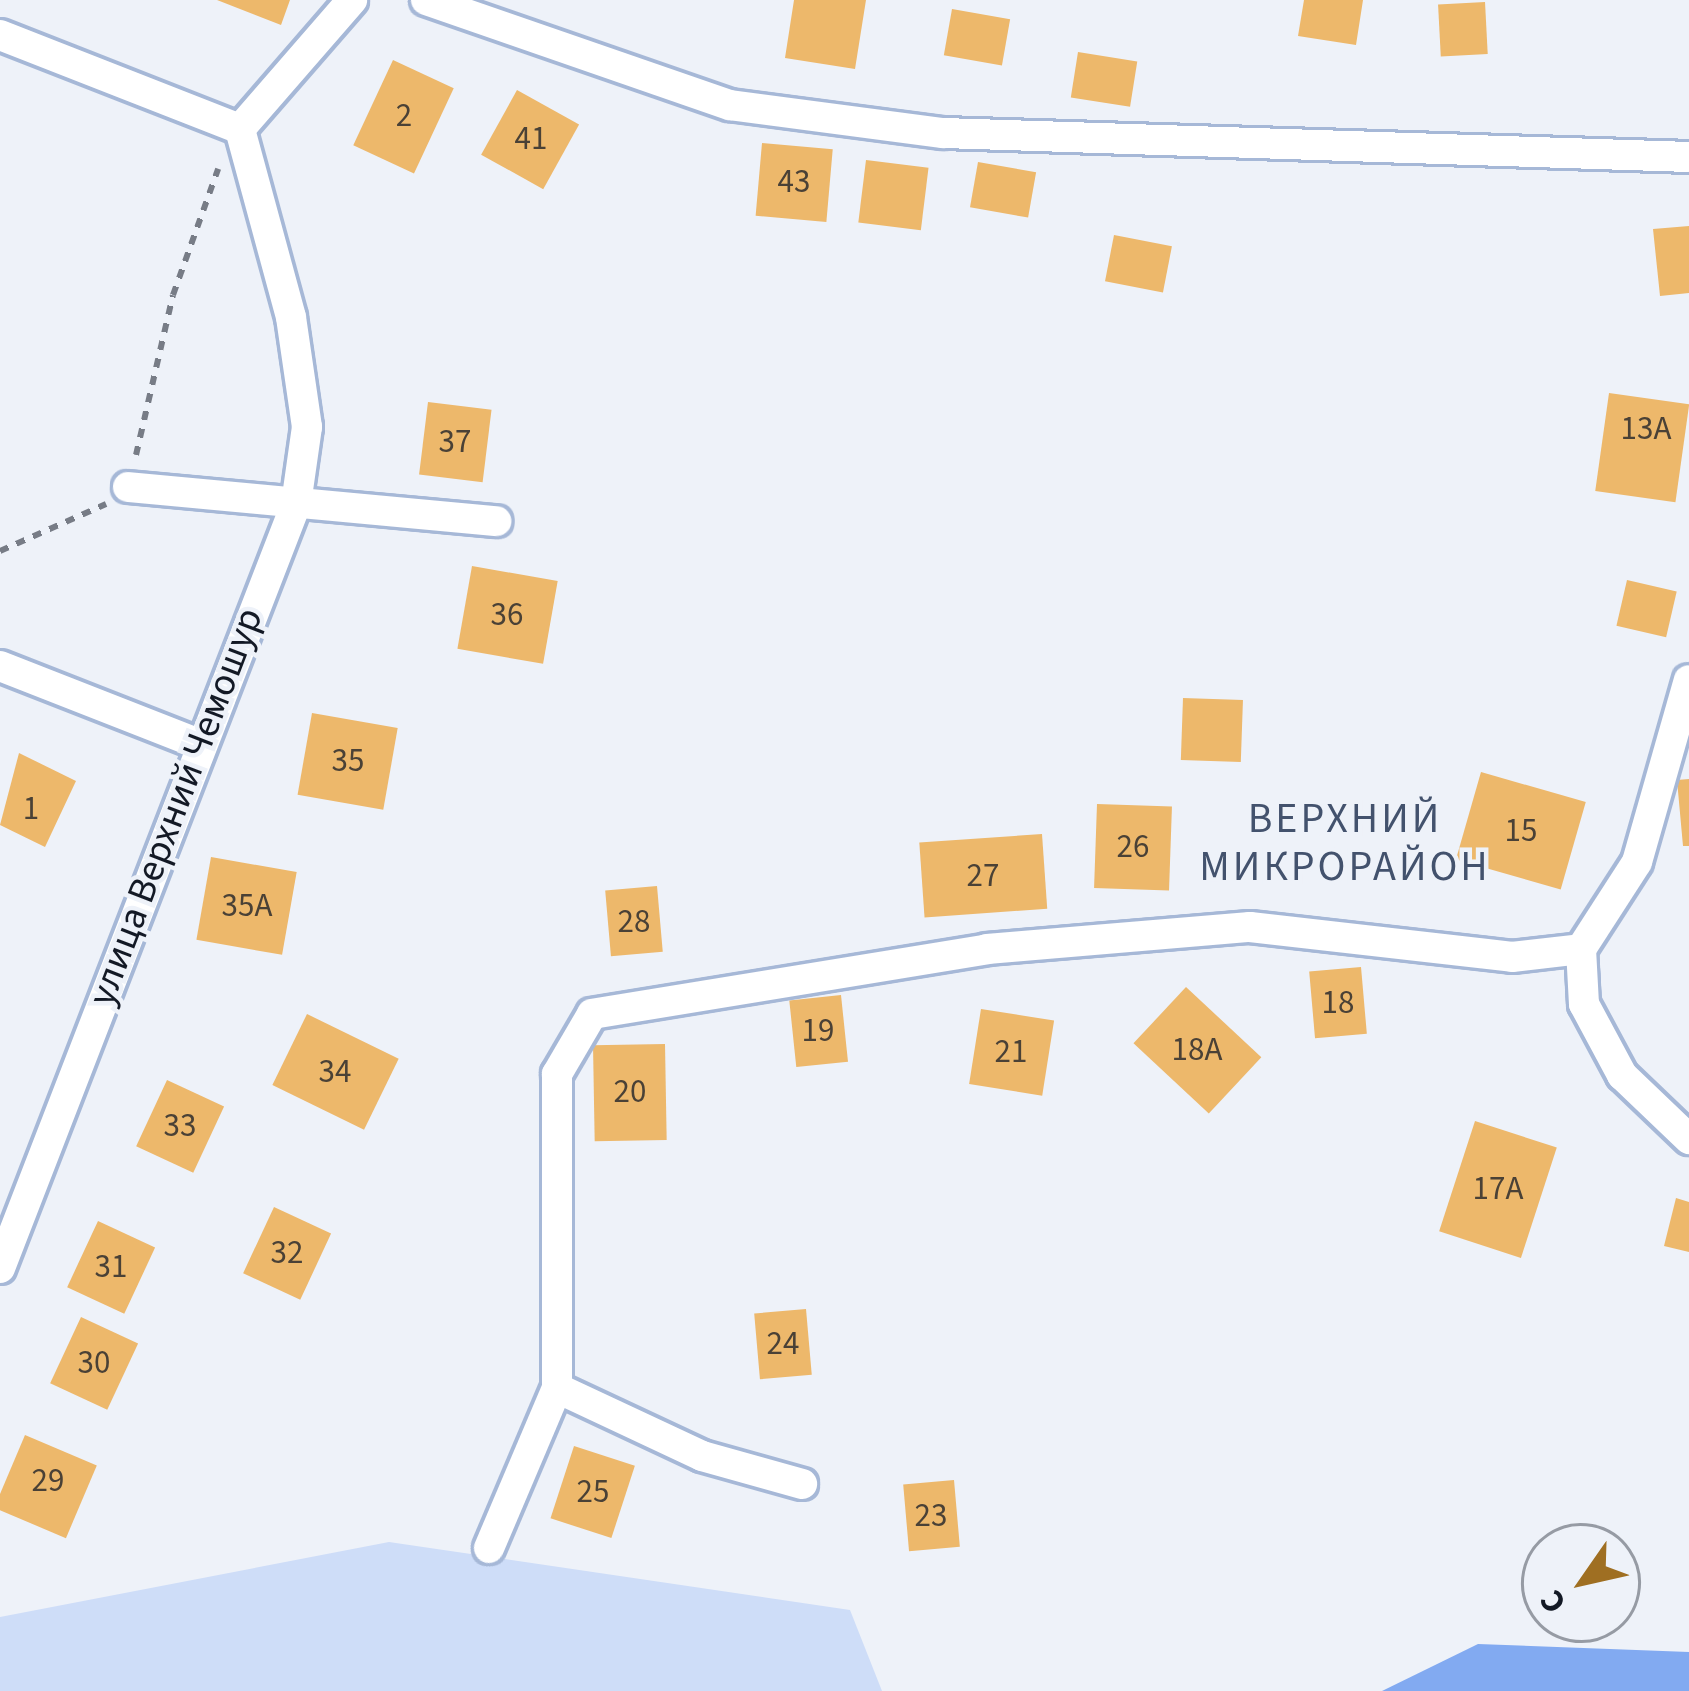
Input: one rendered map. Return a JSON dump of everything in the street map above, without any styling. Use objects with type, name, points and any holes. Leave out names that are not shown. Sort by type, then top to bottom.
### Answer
[{"type":"street","points":[[0,35],[240,129],[352,0]]},
{"type":"street","points":[[426,0],[730,105],[943,133],[1689,157]]},
{"type":"street","name":"улица Верхний Чемошур","points":[[0,1268],[196,742],[296,504],[307,428],[291,316],[240,129]]},
{"type":"street","points":[[128,487],[496,521]]},
{"type":"street","points":[[0,666],[196,742]]},
{"type":"street","points":[[1689,680],[1637,862],[1581,949],[1584,1004],[1599,1035],[1622,1075],[1689,1139]]},
{"type":"street","points":[[489,1548],[557,1388],[557,1074],[592,1013],[987,949],[1250,927],[1513,957],[1581,949]]},
{"type":"street","points":[[557,1388],[702,1456],[802,1484]]},
{"type":"path","points":[[0,551],[84,521],[128,487],[173,295],[240,129]]},
{"type":"shaded area","points":[[389,1542],[850,1610],[882,1691],[0,1691],[0,1617]]},
{"type":"water","points":[[1478,1644],[1689,1652],[1689,1691],[1382,1691]]},
{"type":"building","points":[[217,0],[290,0],[281,25]]},
{"type":"building","points":[[794,0],[866,0],[855,69],[785,58]]},
{"type":"building","points":[[1304,0],[1363,0],[1356,45],[1298,36]]},
{"type":"building","points":[[1485,2],[1488,54],[1441,56],[1438,4]]},
{"type":"building","points":[[952,9],[1010,19],[1002,66],[944,55]]},
{"type":"building","points":[[1078,52],[1137,61],[1130,107],[1071,97]]},
{"type":"building","points":[[393,60],[454,88],[414,174],[353,145]]},
{"type":"building","points":[[517,90],[579,124],[543,189],[481,155]]},
{"type":"building","points":[[762,143],[833,149],[826,222],[756,216]]},
{"type":"building","points":[[866,160],[929,168],[921,230],[858,223]]},
{"type":"building","points":[[978,162],[1036,172],[1028,218],[970,207]]},
{"type":"building","points":[[1689,226],[1689,293],[1660,296],[1653,229]]},
{"type":"building","points":[[1114,235],[1172,246],[1163,292],[1105,281]]},
{"type":"building","points":[[1609,393],[1689,404],[1675,502],[1595,491]]},
{"type":"building","points":[[428,402],[492,410],[483,482],[419,474]]},
{"type":"building","points":[[472,566],[558,581],[543,664],[457,649]]},
{"type":"building","points":[[1627,580],[1677,591],[1666,637],[1616,626]]},
{"type":"building","points":[[1183,698],[1243,700],[1241,762],[1181,760]]},
{"type":"building","points":[[312,713],[398,728],[383,810],[298,795]]},
{"type":"building","points":[[19,753],[76,781],[45,847],[0,825]]},
{"type":"building","points":[[1481,772],[1586,802],[1561,890],[1456,859]]},
{"type":"building","points":[[1689,779],[1689,846],[1683,846],[1677,780]]},
{"type":"building","points":[[1097,804],[1172,807],[1169,891],[1094,888]]},
{"type":"building","points":[[1042,834],[1047,909],[925,917],[919,843]]},
{"type":"building","points":[[211,857],[297,872],[282,955],[196,940]]},
{"type":"building","points":[[657,886],[663,952],[611,956],[605,891]]},
{"type":"building","points":[[1361,967],[1367,1034],[1315,1038],[1309,972]]},
{"type":"building","points":[[1186,987],[1261,1057],[1209,1114],[1133,1043]]},
{"type":"building","points":[[841,995],[848,1062],[796,1067],[789,1000]]},
{"type":"building","points":[[981,1009],[1054,1021],[1042,1096],[969,1084]]},
{"type":"building","points":[[307,1014],[399,1059],[364,1130],[272,1085]]},
{"type":"building","points":[[665,1044],[667,1140],[595,1141],[593,1045]]},
{"type":"building","points":[[167,1080],[224,1107],[193,1173],[136,1146]]},
{"type":"building","points":[[1475,1121],[1557,1148],[1521,1258],[1439,1231]]},
{"type":"building","points":[[1676,1198],[1689,1202],[1689,1252],[1664,1246]]},
{"type":"building","points":[[274,1207],[331,1234],[300,1300],[243,1273]]},
{"type":"building","points":[[98,1221],[155,1248],[124,1314],[67,1287]]},
{"type":"building","points":[[806,1309],[812,1375],[760,1379],[754,1314]]},
{"type":"building","points":[[81,1317],[138,1344],[107,1410],[50,1383]]},
{"type":"building","points":[[25,1435],[97,1465],[66,1538],[0,1510],[0,1494]]},
{"type":"building","points":[[574,1446],[635,1466],[611,1538],[551,1518]]},
{"type":"building","points":[[954,1480],[960,1547],[909,1551],[903,1484]]},
{"type":"district","name":"ВЕРХНИЙ МИКРОРАЙОН","points":[[1345,843]]}]
